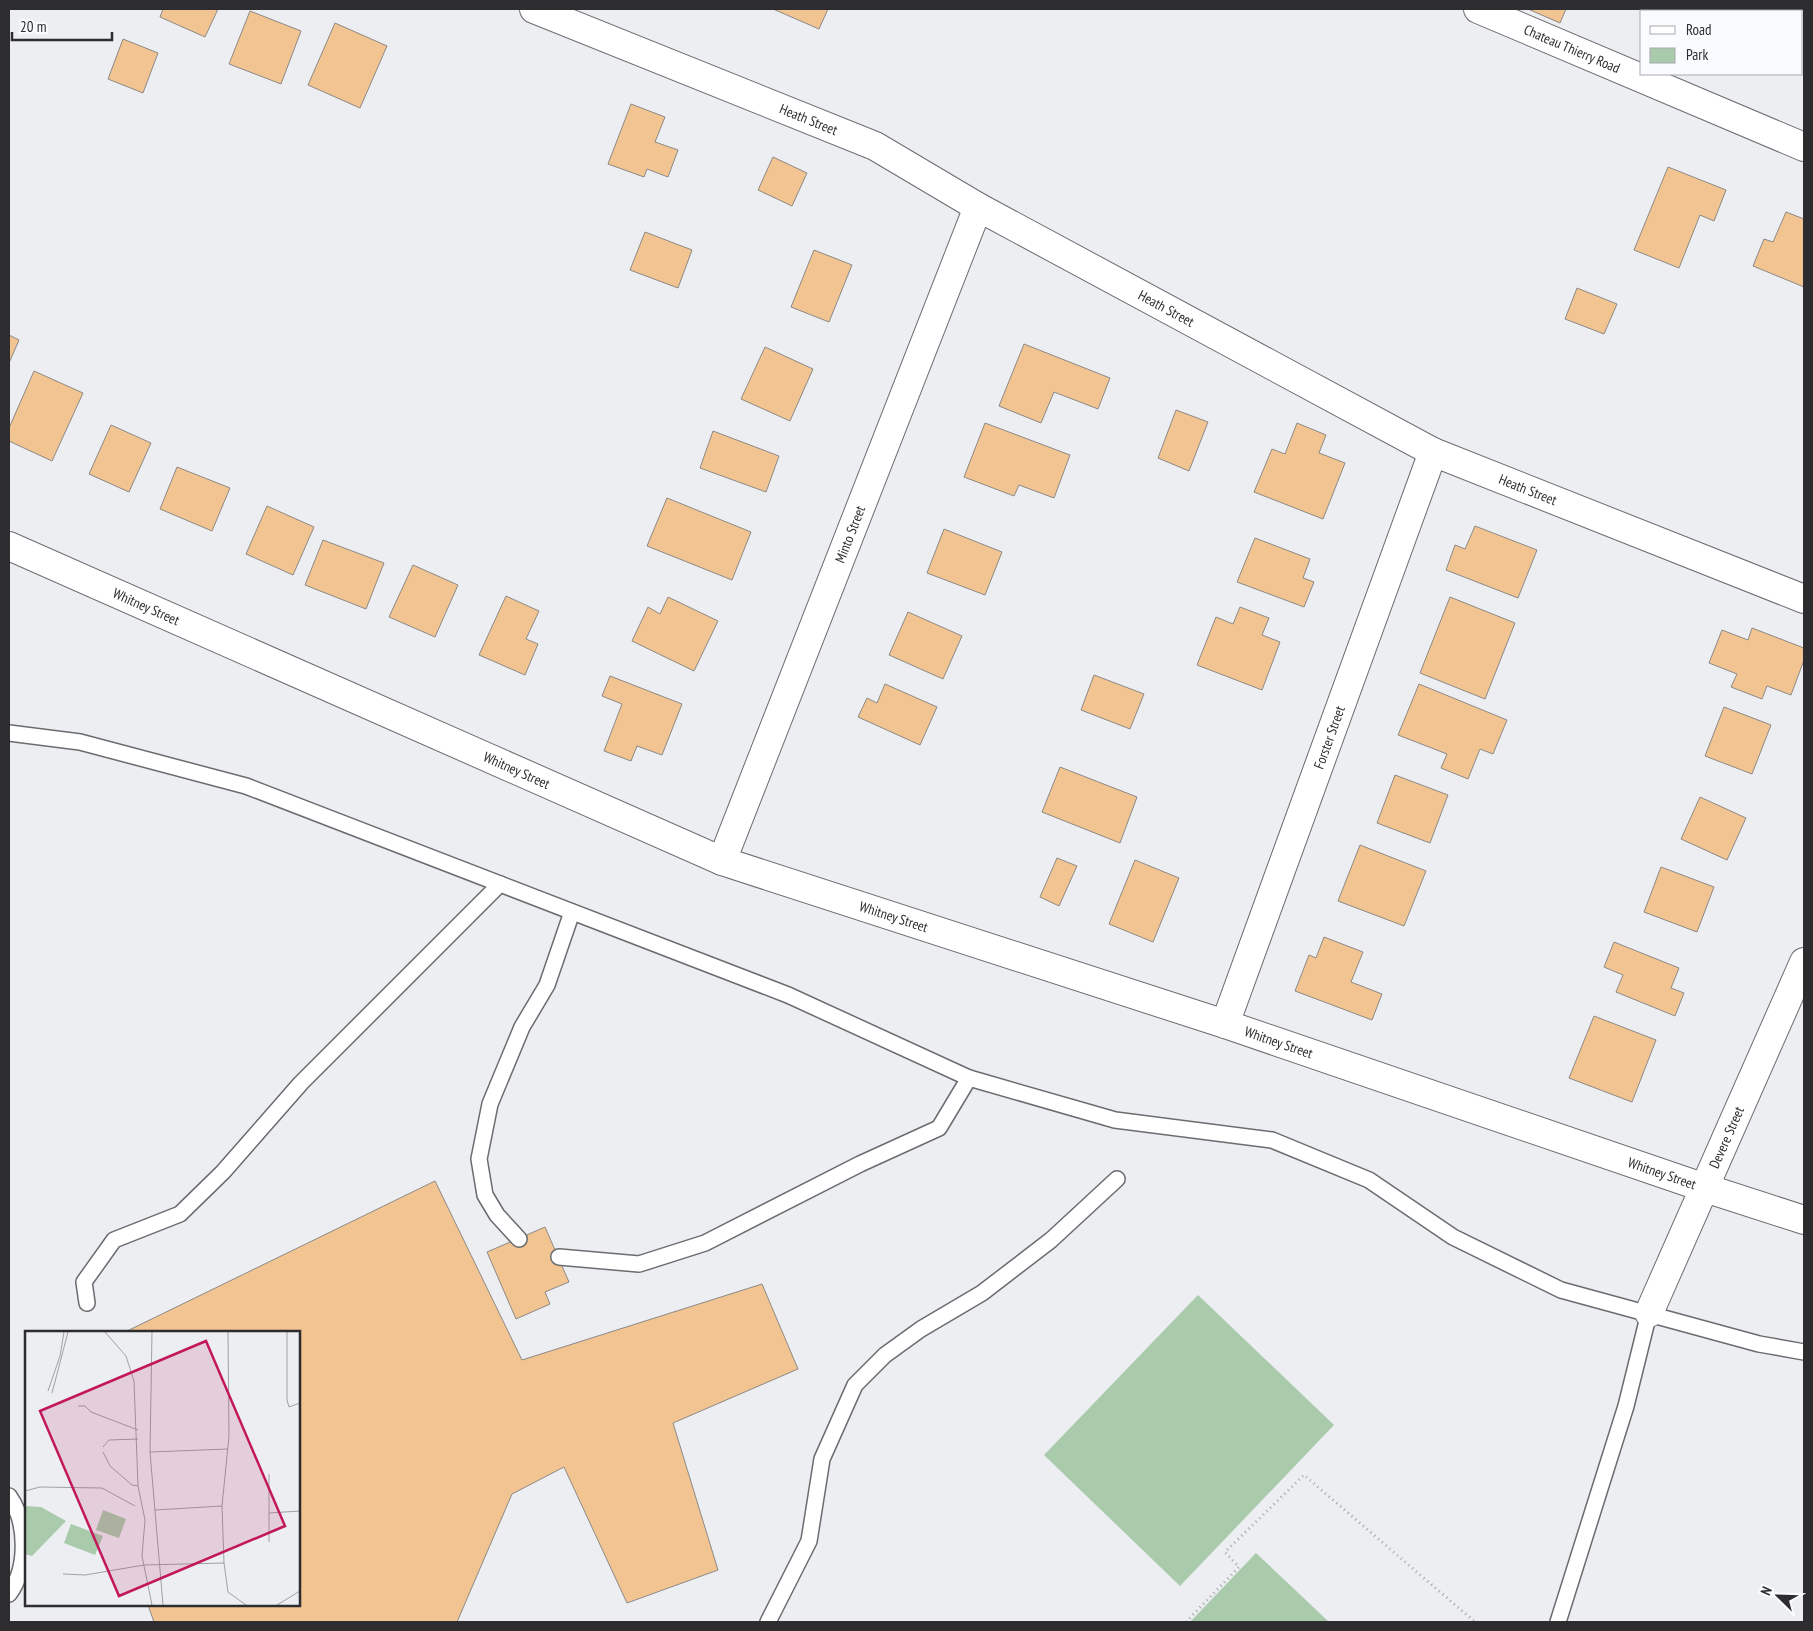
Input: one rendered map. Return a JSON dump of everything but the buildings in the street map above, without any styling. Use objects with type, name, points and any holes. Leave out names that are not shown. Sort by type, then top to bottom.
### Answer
[{"type":"street","name":"Heath Street","points":[[534,9],[875,146],[978,207],[1433,452],[1804,599]]},
{"type":"street","name":"Chateau Thierry Road","points":[[1478,9],[1640,73]]},
{"type":"street","name":"Chateau Thierry Road","points":[[1652,78],[1804,147]]},
{"type":"street","name":"Minto Street","points":[[722,861],[978,207]]},
{"type":"street","name":"Forster Street","points":[[1225,1024],[1433,452]]},
{"type":"street","name":"Whitney Street","points":[[9,546],[722,861],[1225,1024],[1804,1220]]},
{"type":"street","name":"Devere Street","points":[[1649,1313],[1804,962]]},
{"type":"lane","points":[[9,733],[80,742],[246,786],[788,995],[969,1078],[1116,1120],[1272,1140],[1369,1180],[1453,1237],[1561,1290],[1759,1344],[1804,1352]]},
{"type":"lane","points":[[87,1303],[84,1282],[114,1240],[180,1214],[223,1172],[301,1083],[500,884]]},
{"type":"lane","points":[[519,1239],[497,1215],[484,1195],[479,1159],[490,1104],[522,1027],[547,986],[572,912]]},
{"type":"lane","points":[[558,1257],[639,1264],[705,1244],[860,1164],[939,1128],[969,1078]]},
{"type":"lane","points":[[768,1622],[809,1541],[822,1459],[855,1384],[885,1355],[921,1329],[982,1293],[1051,1240],[1117,1179]]},
{"type":"lane","points":[[1558,1622],[1626,1406],[1649,1313]]},
{"type":"lane","points":[[9,1496],[22,1531],[23,1555],[14,1586],[9,1594]]},
{"type":"path","points":[[1186,1622],[1239,1568],[1225,1552],[1304,1475],[1475,1622]]},
{"type":"green space","points":[[1198,1295],[1334,1425],[1180,1586],[1044,1455]]},
{"type":"green space","points":[[1256,1553],[1329,1622],[1190,1622]]}]
